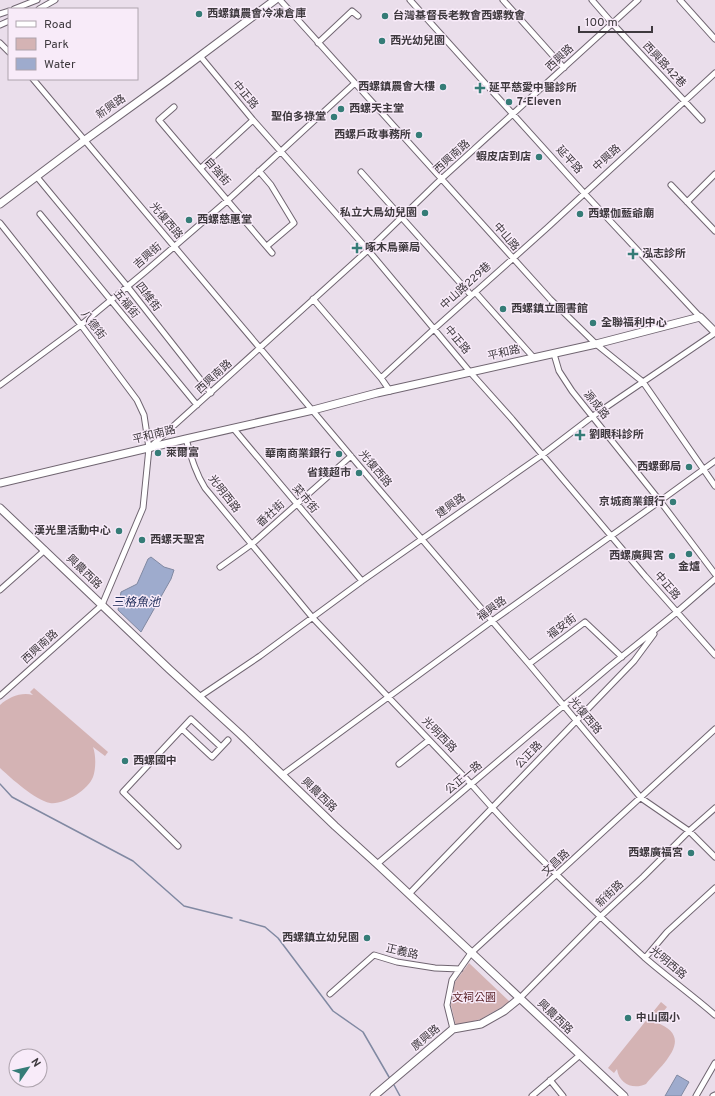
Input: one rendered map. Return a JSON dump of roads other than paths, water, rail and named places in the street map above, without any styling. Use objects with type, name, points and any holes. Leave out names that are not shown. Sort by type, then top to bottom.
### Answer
[{"type":"main road","name":"新興路","points":[[0,204],[275,0]]},
{"type":"main road","name":"延平路","points":[[700,317],[715,332]]},
{"type":"main road","name":"平和路","points":[[313,410],[470,372],[596,344],[700,317]]},
{"type":"main road","name":"平和南路","points":[[0,484],[313,410]]},
{"type":"main road","name":"興農西路","points":[[0,508],[240,734],[352,842],[624,1096]]},
{"type":"main road","name":"廣興路","points":[[374,1096],[453,1029],[481,1024],[504,1011],[520,998]]},
{"type":"street","points":[[17,8],[37,0]]},
{"type":"street","points":[[41,8],[55,0]]},
{"type":"street","name":"中山路","points":[[280,0],[550,299],[596,344],[643,382],[715,486]]},
{"type":"street","name":"延平路","points":[[410,0],[584,193],[700,317]]},
{"type":"street","points":[[503,0],[564,68]]},
{"type":"street","name":"西興路42巷","points":[[592,0],[612,24],[702,120]]},
{"type":"street","name":"西興路","points":[[513,114],[638,0]]},
{"type":"street","points":[[680,0],[715,39]]},
{"type":"street","points":[[318,43],[352,11],[358,16]]},
{"type":"street","points":[[0,43],[8,51]]},
{"type":"street","name":"中正路","points":[[200,56],[368,250],[470,372],[611,536],[715,655]]},
{"type":"street","name":"中興路","points":[[512,258],[548,228],[715,73]]},
{"type":"street","name":"光復西路","points":[[34,80],[641,798],[689,831],[715,857]]},
{"type":"street","name":"吉興街","points":[[0,385],[81,325],[127,286],[228,200],[355,83]]},
{"type":"street","name":"自強街","points":[[174,107],[159,120],[272,253]]},
{"type":"street","name":"西興南路","points":[[0,696],[102,605],[143,508],[149,448],[368,250],[513,114]]},
{"type":"street","points":[[201,168],[254,120]]},
{"type":"street","points":[[259,171],[271,185],[294,223],[267,246]]},
{"type":"street","points":[[361,172],[534,358]]},
{"type":"street","points":[[687,202],[715,174]]},
{"type":"street","name":"四維街","points":[[38,177],[211,392]]},
{"type":"street","points":[[671,185],[715,231]]},
{"type":"street","name":"五福街","points":[[40,214],[196,406]]},
{"type":"street","points":[[710,225],[715,220]]},
{"type":"street","name":"八德街","points":[[0,223],[81,325],[137,400],[144,415],[149,448]]},
{"type":"street","name":"中山路229巷","points":[[381,378],[512,258]]},
{"type":"street","points":[[314,299],[381,378],[390,391]]},
{"type":"street","name":"建興路","points":[[199,697],[260,656],[362,581],[542,455],[593,416],[715,332]]},
{"type":"street","name":"源成路","points":[[554,354],[559,371],[572,391],[715,574]]},
{"type":"street","name":"菜市街","points":[[233,428],[362,581]]},
{"type":"street","name":"光明西路","points":[[186,439],[197,475],[205,488],[312,617],[557,876],[645,958],[715,1015]]},
{"type":"street","name":"番社街","points":[[220,567],[252,544],[352,456]]},
{"type":"street","name":"福興路","points":[[282,775],[492,621],[660,502],[715,461]]},
{"type":"street","points":[[0,590],[45,550]]},
{"type":"street","name":"公正路","points":[[564,707],[715,579]]},
{"type":"street","name":"福安街","points":[[529,664],[585,622],[622,657]]},
{"type":"street","name":"公正路","points":[[409,894],[634,661],[659,628]]},
{"type":"street","name":"公正一路","points":[[377,864],[564,707]]},
{"type":"street","points":[[178,846],[123,792],[191,719],[221,747]]},
{"type":"street","points":[[182,729],[212,757],[228,740]]},
{"type":"street","name":"文昌路","points":[[453,1029],[447,1005],[452,980],[471,953],[715,730]]},
{"type":"street","points":[[399,764],[429,740]]},
{"type":"street","name":"新街路","points":[[520,998],[601,916],[715,808]]},
{"type":"street","points":[[645,958],[667,932],[715,888]]},
{"type":"street","name":"正義路","points":[[330,994],[374,955],[397,962],[435,968],[460,969]]},
{"type":"street","points":[[532,1096],[580,1055]]},
{"type":"street","points":[[696,1096],[715,1063]]},
{"type":"street","points":[[550,1080],[563,1096]]},
{"type":"water","name":"三格魚池","points":[[151,557],[164,567],[174,570],[171,579],[141,632],[118,610],[121,592],[137,584],[148,559]]},
{"type":"water","points":[[677,1075],[689,1082],[681,1096],[665,1096]]},
{"type":"waterway","points":[[0,784],[12,797],[133,861],[184,906],[232,918]]},
{"type":"waterway","points":[[240,920],[265,927],[278,938],[333,1011],[363,1032],[389,1077]]},
{"type":"waterway","points":[[394,1085],[400,1096]]},
{"type":"place","name":"西螺鎮農會冷凍倉庫","points":[[199,14]]},
{"type":"place","name":"台灣基督長老教會西螺教會","points":[[385,16]]},
{"type":"place","name":"西光幼兒園","points":[[382,41]]},
{"type":"place","name":"西螺鎮農會大樓","points":[[443,87]]},
{"type":"place","name":"延平慈愛中醫診所","points":[[480,88]]},
{"type":"place","name":"7-Eleven","points":[[509,102]]},
{"type":"place","name":"西螺天主堂","points":[[341,109]]},
{"type":"place","name":"聖伯多祿堂","points":[[334,117]]},
{"type":"place","name":"西螺戶政事務所","points":[[419,135]]},
{"type":"place","name":"蝦皮店到店","points":[[539,157]]},
{"type":"place","name":"私立大鳥幼兒園","points":[[425,213]]},
{"type":"place","name":"西螺伽藍爺廟","points":[[580,214]]},
{"type":"place","name":"西螺慈惠堂","points":[[189,220]]},
{"type":"place","name":"啄木鳥藥局","points":[[357,248]]},
{"type":"place","name":"泓志診所","points":[[633,254]]},
{"type":"place","name":"西螺鎮立圖書館","points":[[503,309]]},
{"type":"place","name":"全聯福利中心","points":[[593,323]]},
{"type":"place","name":"劉眼科診所","points":[[580,435]]},
{"type":"place","name":"萊爾富","points":[[158,453]]},
{"type":"place","name":"華南商業銀行","points":[[339,454]]},
{"type":"place","name":"西螺郵局","points":[[689,467]]},
{"type":"place","name":"省錢超市","points":[[359,473]]},
{"type":"place","name":"京城商業銀行","points":[[673,502]]},
{"type":"place","name":"漢光里活動中心","points":[[119,531]]},
{"type":"place","name":"西螺天聖宮","points":[[142,540]]},
{"type":"place","name":"金爐","points":[[689,554]]},
{"type":"place","name":"西螺廣興宮","points":[[672,556]]},
{"type":"place","name":"西螺國中","points":[[125,761]]},
{"type":"place","name":"西螺廣福宮","points":[[691,853]]},
{"type":"place","name":"西螺鎮立幼兒園","points":[[367,938]]},
{"type":"place","name":"中山國小","points":[[628,1018]]},
{"type":"park label","name":"文祠公園","points":[[474,998]]}]
